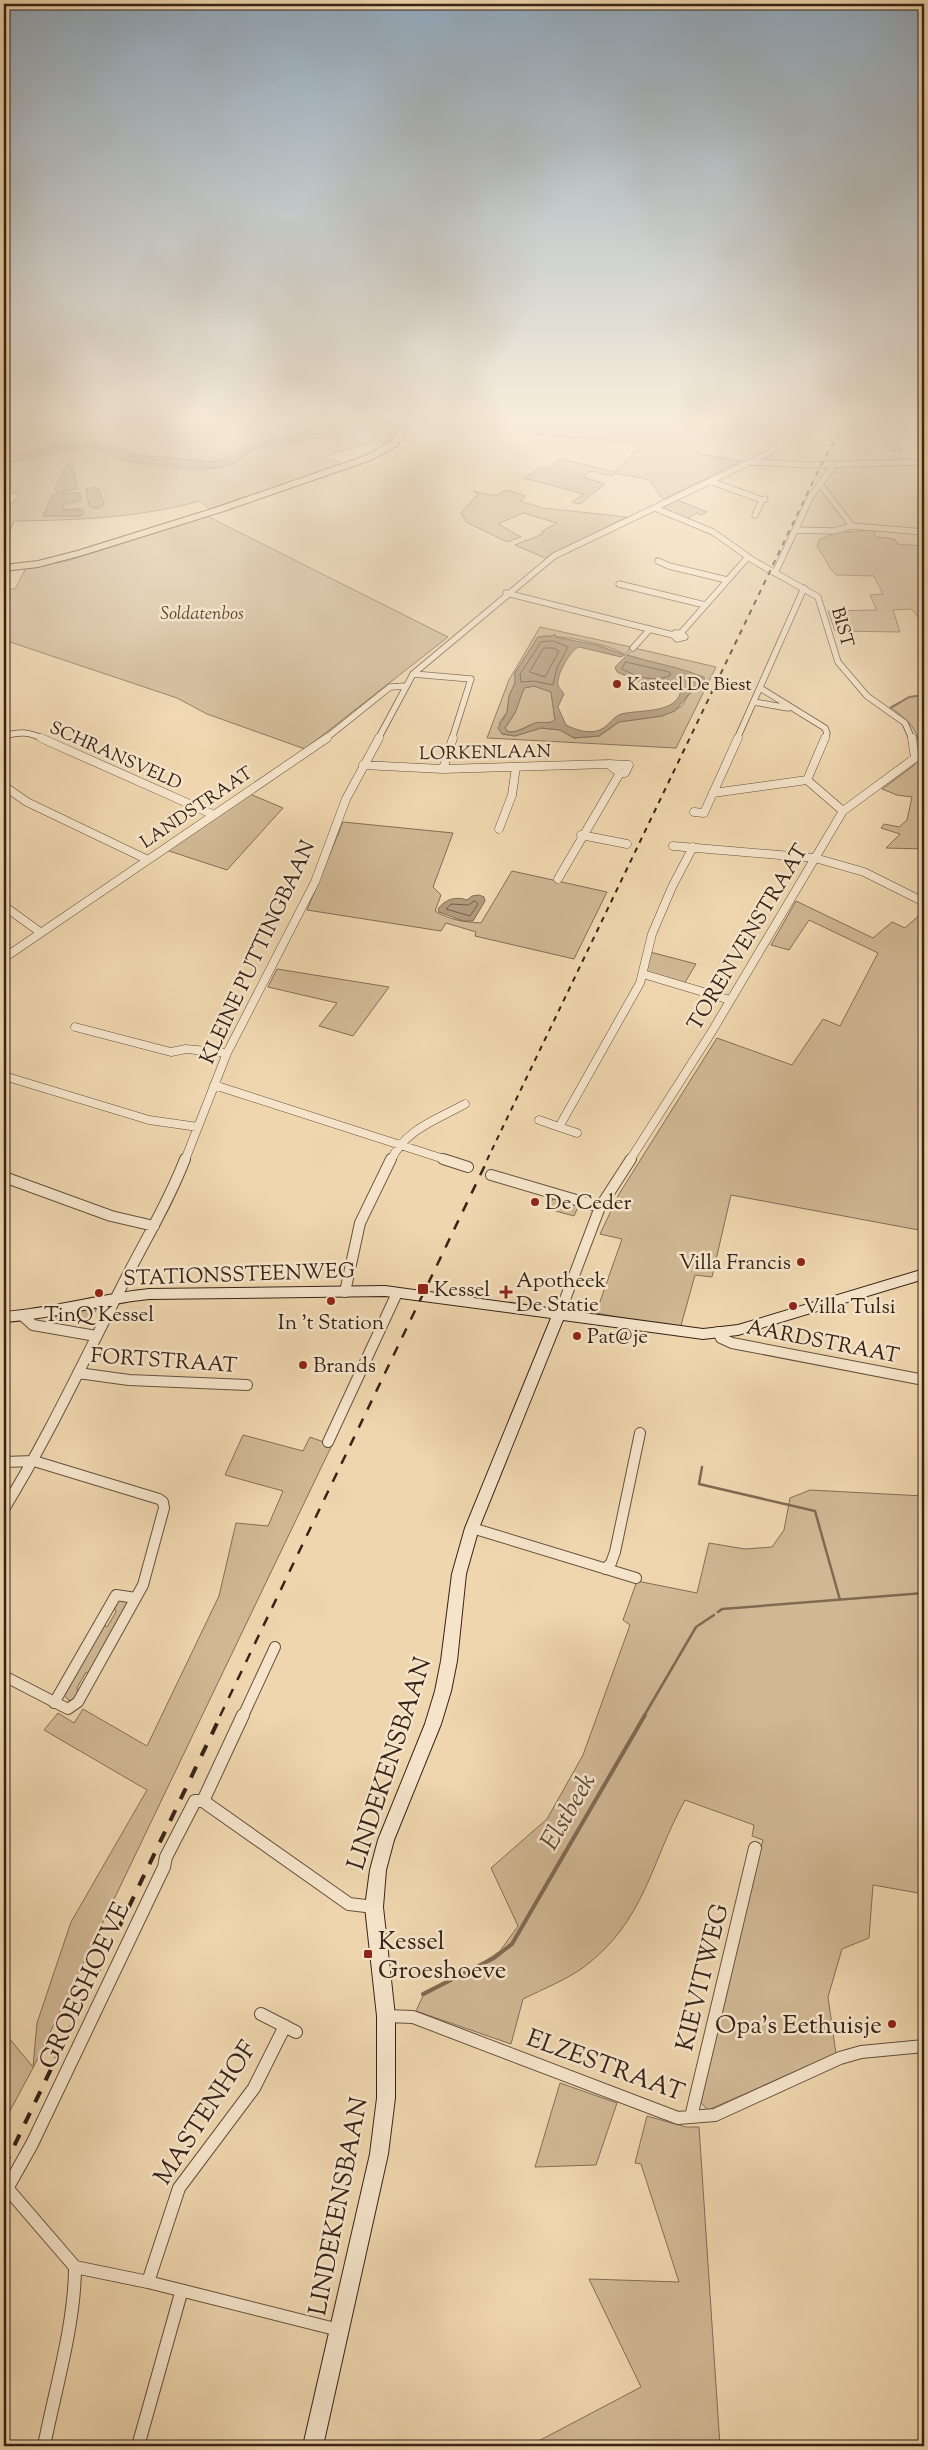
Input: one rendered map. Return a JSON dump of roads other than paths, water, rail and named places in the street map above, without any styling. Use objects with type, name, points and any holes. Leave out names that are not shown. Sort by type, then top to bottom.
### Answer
[{"type":"main road","points":[[4,568],[62,558],[142,533]]},
{"type":"street","name":"KLEINE PUTTINGBAAN","points":[[116,1297],[179,1178],[227,1053],[315,882],[346,798],[413,674],[506,594],[558,554],[602,533]]},
{"type":"street","name":"BIST","points":[[715,533],[748,557],[814,594],[820,601],[838,662],[863,692],[887,708]]},
{"type":"street","points":[[775,573],[793,533]]},
{"type":"street","points":[[506,594],[650,629],[673,635],[675,638],[684,638],[685,635],[681,633],[748,557]]},
{"type":"street","points":[[658,561],[669,566],[727,580]]},
{"type":"street","points":[[619,584],[705,605]]},
{"type":"street","points":[[694,812],[704,813],[804,588]]},
{"type":"street","points":[[633,648],[650,629]]},
{"type":"street","points":[[413,674],[470,679],[443,769]]},
{"type":"street","name":"LANDSTRAAT","points":[[4,958],[146,858],[326,739],[390,687],[406,686]]},
{"type":"street","points":[[760,688],[825,728],[827,733],[807,780]]},
{"type":"street","points":[[754,702],[794,709]]},
{"type":"street","name":"TORENVENSTRAAT","points":[[559,1316],[600,1207],[730,1000],[843,811],[915,758],[910,729],[887,708]]},
{"type":"street","name":"SCHRANSVELD","points":[[4,736],[35,736],[212,814]]},
{"type":"street","points":[[558,878],[581,835],[600,809],[620,773],[608,764]]},
{"type":"street","name":"LORKENLAAN","points":[[363,765],[443,769],[629,765],[625,773],[620,773]]},
{"type":"street","points":[[499,829],[512,795],[516,767]]},
{"type":"street","points":[[713,794],[807,780],[843,811]]},
{"type":"street","points":[[717,784],[729,791]]},
{"type":"street","points":[[4,786],[27,802],[146,858]]},
{"type":"street","points":[[581,835],[627,844]]},
{"type":"street","points":[[673,846],[815,858],[864,872],[924,902]]},
{"type":"street","points":[[559,1126],[643,974],[652,934],[672,887],[688,862],[693,848]]},
{"type":"street","points":[[4,906],[40,932]]},
{"type":"street","points":[[643,974],[730,1000]]},
{"type":"street","points":[[75,1027],[171,1052],[186,1049],[227,1053]]},
{"type":"street","points":[[4,1076],[149,1120],[198,1127]]},
{"type":"street","points":[[214,1085],[468,1167]]},
{"type":"street","points":[[345,1292],[360,1223],[398,1145],[408,1135],[465,1104]]},
{"type":"street","points":[[539,1120],[577,1133]]},
{"type":"street","points":[[491,1175],[600,1207]]},
{"type":"street","points":[[4,1177],[111,1216],[154,1226]]},
{"type":"street","name":"STATIONSSTEENWEG","points":[[4,1316],[23,1316],[68,1309],[116,1297],[149,1294],[397,1293],[686,1333],[718,1332],[763,1323],[924,1274]]},
{"type":"street","points":[[328,1442],[397,1293]]},
{"type":"street","name":"FORTSTRAAT","points":[[4,1509],[34,1461],[116,1297]]},
{"type":"street","name":"STATIONSSTEENWEG","points":[[23,1316],[25,1320],[34,1325],[96,1336]]},
{"type":"street","name":"LINDEKENSBAAN","points":[[313,2446],[379,2154],[386,2098],[386,2016],[374,1907],[378,1870],[386,1840],[433,1724],[443,1691],[450,1651],[458,1574],[472,1528],[559,1316]]},
{"type":"street","name":"AARDSTRAAT","points":[[718,1332],[721,1338],[732,1343],[924,1380]]},
{"type":"street","name":"FORTSTRAAT","points":[[78,1373],[129,1380],[247,1385]]},
{"type":"street","points":[[605,1569],[611,1563],[615,1552],[640,1433]]},
{"type":"street","points":[[4,1462],[34,1461],[140,1493],[163,1502],[164,1508],[148,1568],[136,1598],[78,1702],[68,1709],[4,1676]]},
{"type":"street","points":[[472,1528],[636,1578]]},
{"type":"street","points":[[54,1703],[116,1595],[136,1598]]},
{"type":"street","name":"GROESHOEVE","points":[[5,2191],[32,2144],[164,1867],[166,1857],[196,1801],[203,1801],[275,1646]]},
{"type":"street","points":[[203,1801],[336,1896],[349,1904],[374,1907]]},
{"type":"street","name":"KIEVITWEG","points":[[690,2117],[755,1848]]},
{"type":"street","name":"MASTENHOF","points":[[148,2282],[166,2222],[179,2188],[254,2088],[290,2029],[261,2014]]},
{"type":"street","name":"ELZESTRAAT","points":[[386,2016],[413,2017],[678,2118],[715,2115],[854,2054],[924,2046]]},
{"type":"street","points":[[5,2191],[75,2267],[148,2282],[181,2292],[339,2330]]},
{"type":"street","points":[[44,2446],[71,2312],[75,2287],[75,2267]]},
{"type":"street","points":[[138,2446],[181,2292]]},
{"type":"water","points":[[555,634],[555,637],[597,645],[625,655],[621,657],[579,647],[568,657],[559,675],[558,686],[564,694],[558,707],[566,725],[576,729],[597,731],[621,714],[660,709],[676,700],[680,693],[681,682],[653,684],[639,682],[617,672],[615,667],[627,655],[693,673],[706,681],[689,694],[675,711],[662,716],[619,722],[599,736],[574,738],[560,730],[541,728],[515,736],[502,734],[498,728],[507,712],[509,696],[515,683],[515,673],[538,637]],"holes":[[[534,686],[551,692],[555,720],[535,723],[519,731],[508,732],[505,728],[515,713],[524,688]]]},
{"type":"water","points":[[479,895],[484,897],[485,901],[473,921],[463,921],[439,912],[438,909],[447,901],[455,898],[467,900],[472,896]]},
{"type":"waterway","points":[[891,708],[909,697],[924,695]]},
{"type":"waterway","points":[[702,1467],[699,1484],[815,1511],[840,1600]]},
{"type":"waterway","name":"Elstbeek","points":[[840,1600],[924,1593]]},
{"type":"waterway","name":"Elstbeek","points":[[718,1612],[722,1609],[840,1600]]},
{"type":"waterway","name":"Elstbeek","points":[[644,1716],[696,1627],[714,1615]]},
{"type":"waterway","name":"Elstbeek","points":[[423,1994],[494,1958],[512,1944],[645,1715]]},
{"type":"railway","points":[[487,1160],[788,533]]},
{"type":"railway","points":[[220,1716],[488,1159]]},
{"type":"railway","points":[[4,2167],[221,1715]]},
{"type":"place","name":"Kasteel De Biest","points":[[617,684]]},
{"type":"place","name":"De Ceder","points":[[535,1202]]},
{"type":"place","name":"Villa Francis","points":[[801,1262]]},
{"type":"place","name":"Kessel","points":[[423,1289]]},
{"type":"place","name":"Apotheek De Statie","points":[[506,1292]]},
{"type":"place","name":"TinQ Kessel","points":[[99,1293]]},
{"type":"place","name":"In 't Station","points":[[331,1301]]},
{"type":"place","name":"Villa Tulsi","points":[[793,1306]]},
{"type":"place","name":"Pat@je","points":[[577,1336]]},
{"type":"place","name":"Brands","points":[[303,1365]]},
{"type":"place","name":"Kessel Groeshoeve","points":[[368,1954]]},
{"type":"place","name":"Opa's Eethuisje","points":[[892,2024]]},
{"type":"park label","name":"Soldatenbos","points":[[202,613]]}]
